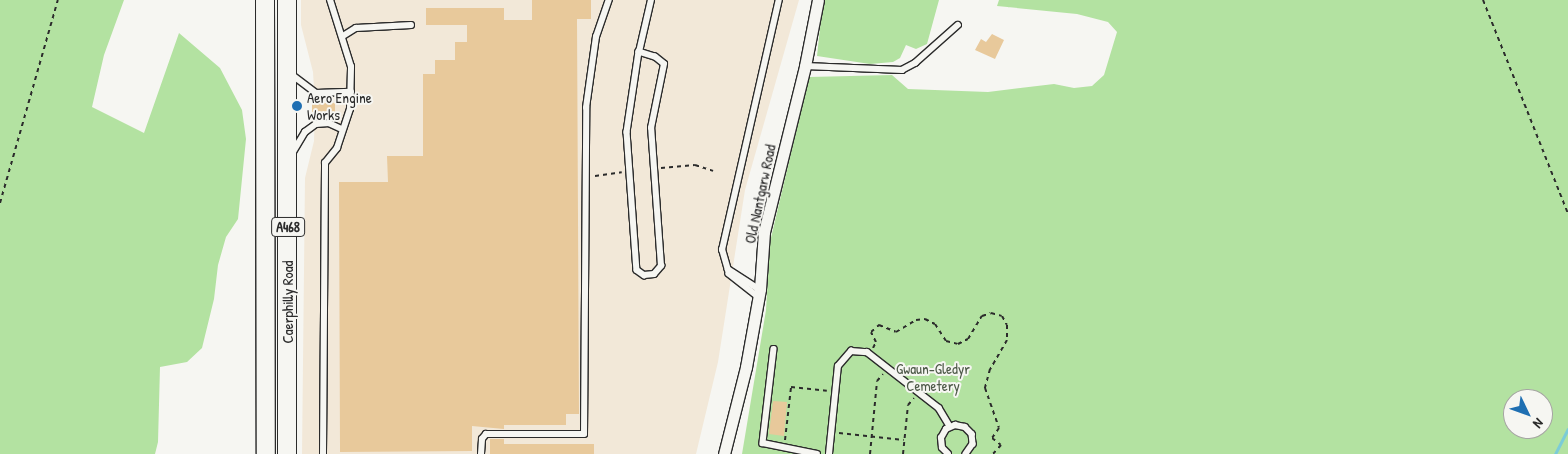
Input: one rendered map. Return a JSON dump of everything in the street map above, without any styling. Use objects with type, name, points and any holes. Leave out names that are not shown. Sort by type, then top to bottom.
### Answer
[{"type":"main road","name":"Caerphilly Road","points":[[266,0],[266,454]]},
{"type":"main road","name":"Caerphilly Road","points":[[287,0],[287,454]]},
{"type":"street","name":"Old Nantgarw Road","points":[[724,454],[739,401],[759,293],[764,232],[805,66],[818,0]]},
{"type":"lane","points":[[323,454],[325,163],[337,148],[350,109],[352,67],[330,0]]},
{"type":"lane","points":[[481,454],[482,439],[486,434],[584,434],[586,108],[596,37],[609,0]]},
{"type":"lane","points":[[639,52],[655,57],[664,64],[652,128],[661,266],[654,274],[644,275],[637,270],[627,132],[639,52],[651,0]]},
{"type":"lane","points":[[759,293],[736,280],[728,269],[722,250],[779,0]]},
{"type":"lane","points":[[343,36],[356,28],[411,25]]},
{"type":"lane","points":[[805,66],[902,70],[915,63],[958,25]]},
{"type":"lane","points":[[288,71],[316,93],[351,92]]},
{"type":"lane","points":[[288,159],[305,132],[316,124],[329,123],[342,129]]},
{"type":"lane","points":[[728,269],[759,293]]},
{"type":"lane","points":[[774,349],[763,443],[817,454]]},
{"type":"lane","points":[[829,454],[839,362],[851,351],[862,350],[887,368],[939,408],[950,426]]},
{"type":"lane","points":[[948,454],[942,448],[941,438],[950,426]]},
{"type":"lane","points":[[950,426],[965,426],[972,434],[973,444],[966,454]]},
{"type":"path","points":[[0,203],[58,0]]},
{"type":"path","points":[[1483,0],[1568,214]]},
{"type":"path","points":[[874,347],[876,342],[871,332],[876,325],[896,332],[916,320],[925,319],[935,324],[946,341],[958,344],[968,339],[982,316],[991,313],[1002,316],[1007,325],[1007,340],[990,369],[985,388],[998,428],[992,438],[1000,445],[993,454]]},
{"type":"path","points":[[870,454],[877,381],[887,368]]},
{"type":"path","points":[[785,442],[790,387],[828,391]]},
{"type":"path","points":[[903,454],[908,405],[918,392]]},
{"type":"path","points":[[837,432],[904,440]]},
{"type":"shaded area","points":[[301,0],[799,0],[745,190],[718,362],[696,454],[302,454],[305,178],[314,141],[315,106],[313,72],[301,25]]},
{"type":"green space","points":[[0,0],[124,0],[104,55],[92,107],[144,133],[179,33],[220,68],[242,110],[246,139],[238,219],[226,237],[218,265],[214,299],[202,348],[187,362],[160,367],[158,442],[155,454],[0,454]]},
{"type":"green space","points":[[823,0],[939,0],[927,44],[916,49],[906,45],[900,58],[893,62],[870,64],[817,56]]},
{"type":"green space","name":"Gwaun-Gledyr Cemetery","points":[[999,0],[1568,0],[1568,454],[742,454],[766,310],[770,242],[809,77],[892,75],[908,89],[988,92],[1054,84],[1074,88],[1092,86],[1104,75],[1117,32],[1108,22],[1077,14],[997,6]]},
{"type":"building","points":[[532,0],[591,0],[591,19],[577,19],[579,414],[566,414],[566,425],[504,425],[504,429],[472,426],[472,451],[340,452],[339,182],[388,182],[387,156],[423,156],[423,74],[435,74],[435,60],[455,60],[455,42],[467,42],[467,25],[426,25],[426,8],[504,8],[504,20],[532,20]]},
{"type":"building","points":[[992,34],[1004,40],[995,59],[975,50],[981,39],[986,42]]},
{"type":"building","points":[[312,103],[335,103],[335,112],[312,112]]},
{"type":"building","points":[[773,401],[787,402],[784,436],[769,434]]},
{"type":"building","points":[[490,439],[504,439],[504,444],[594,444],[594,454],[490,454]]},
{"type":"waterway","points":[[1555,454],[1568,429]]},
{"type":"place","name":"Aero Engine Works","points":[[297,106]]}]
